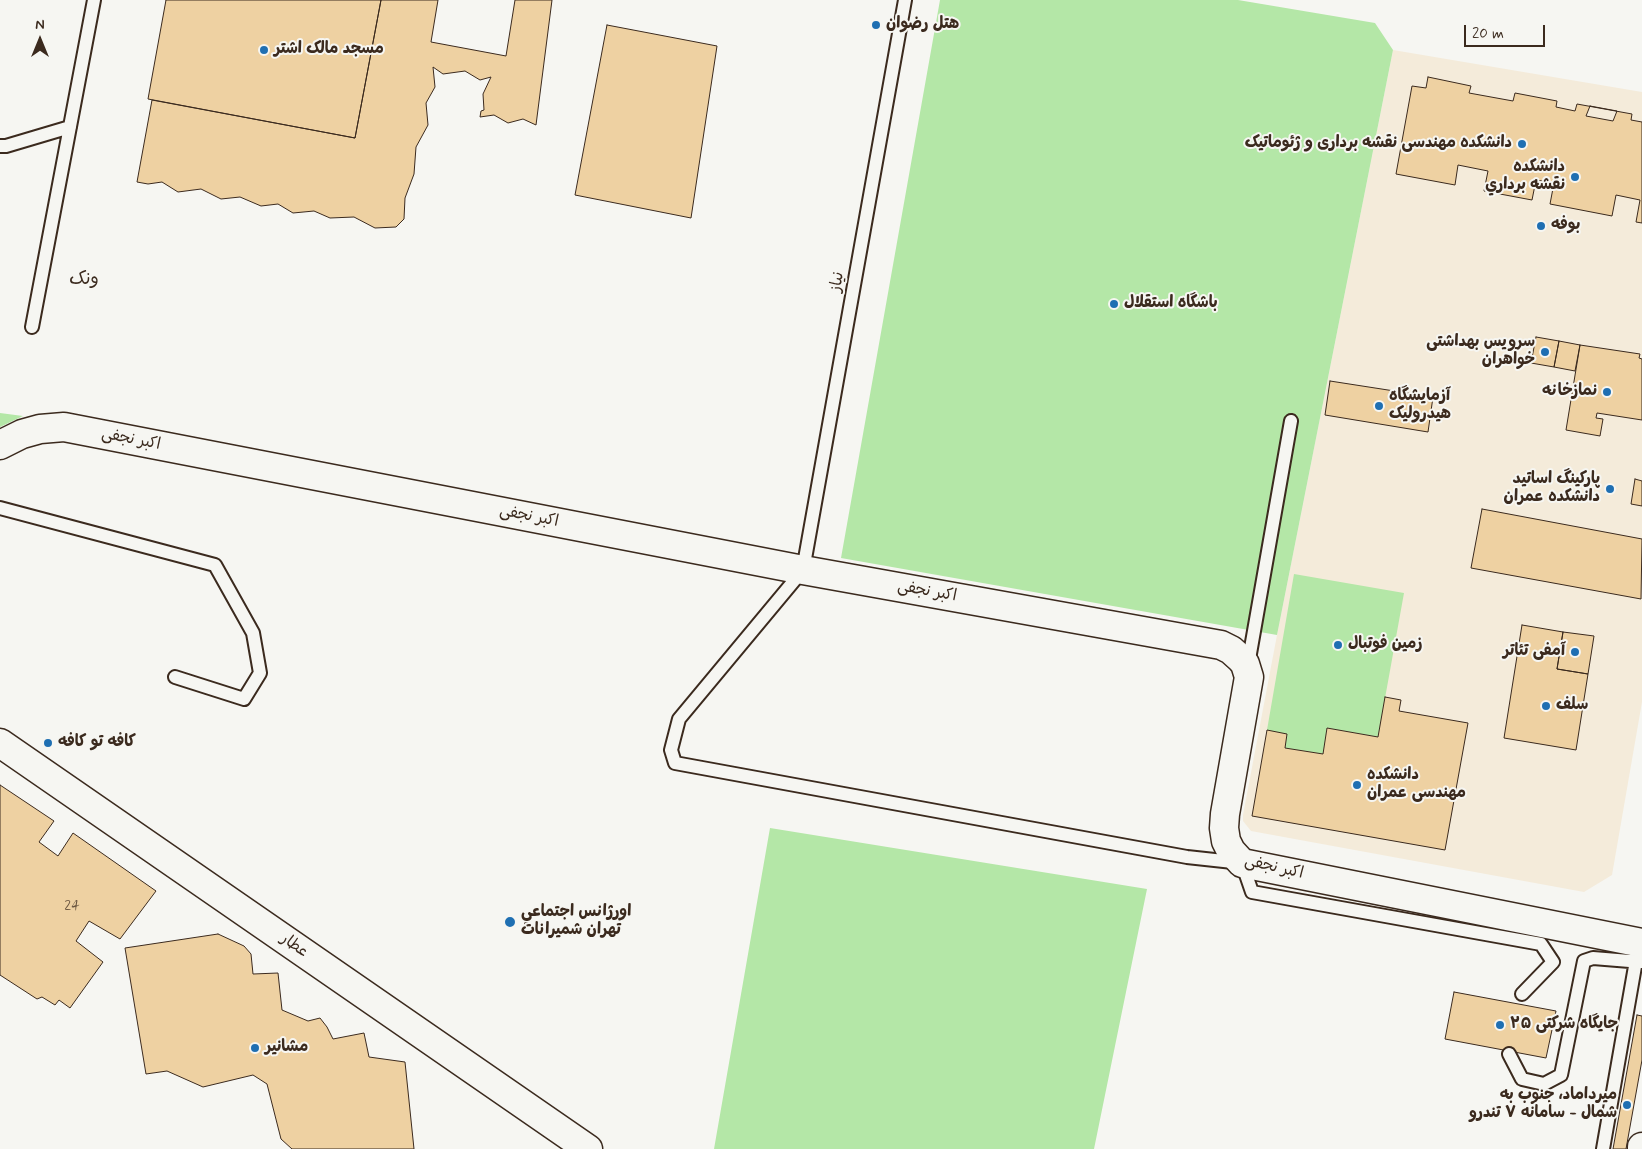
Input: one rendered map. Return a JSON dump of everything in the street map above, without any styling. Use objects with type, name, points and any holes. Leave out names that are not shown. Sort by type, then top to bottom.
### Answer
[{"type":"main road","name":"اکبر نجفی","points":[[0,445],[22,434],[40,429],[64,427],[803,570],[1220,645],[1236,654],[1248,670],[1249,682],[1224,828],[1230,851],[1242,862],[1640,948]]},
{"type":"main road","name":"عطار","points":[[5,743],[588,1149]]},
{"type":"lane","points":[[32,327],[94,0]]},
{"type":"lane","name":"نیاز","points":[[803,570],[905,0]]},
{"type":"lane","points":[[0,146],[6,146],[70,127]]},
{"type":"lane","points":[[1248,670],[1291,421]]},
{"type":"lane","points":[[0,508],[215,565],[253,633],[260,673],[244,699],[175,677]]},
{"type":"lane","points":[[803,570],[679,719],[671,750],[675,763],[1187,857],[1242,862],[1252,892],[1541,944],[1553,962],[1522,994]]},
{"type":"lane","points":[[1509,1054],[1522,1079],[1544,1084],[1561,1075],[1584,961],[1640,948],[1603,1149]]},
{"type":"shaded area","points":[[1393,50],[1642,92],[1642,702],[1612,875],[1584,892],[1251,831],[1243,821],[1277,635]]},
{"type":"green space","name":"باشگاه استقلال","points":[[940,0],[1238,0],[1375,23],[1393,50],[1277,635],[841,558]]},
{"type":"green space","points":[[0,413],[23,416],[0,427]]},
{"type":"green space","name":"زمین فوتبال","points":[[1294,574],[1404,593],[1378,737],[1327,728],[1323,754],[1285,748],[1267,730]]},
{"type":"green space","points":[[770,828],[1147,889],[1094,1149],[714,1149]]},
{"type":"building","name":"مسجد مالک اشتر","points":[[166,0],[381,0],[355,138],[148,99]]},
{"type":"building","points":[[381,0],[438,0],[431,42],[506,56],[515,0],[552,0],[536,125],[523,119],[508,123],[494,115],[480,117],[481,111],[484,110],[483,94],[491,77],[480,80],[465,71],[443,74],[433,67],[435,87],[426,103],[428,125],[416,147],[414,174],[405,198],[404,219],[396,227],[375,228],[354,217],[330,218],[314,211],[293,213],[278,204],[261,206],[240,197],[221,199],[201,189],[178,192],[162,182],[148,184],[137,182],[152,100],[355,138]]},
{"type":"building","points":[[607,25],[717,46],[691,218],[575,195]]},
{"type":"building","name":"دانشکده مهندسی نقشه برداری و ژئوماتیک","points":[[1428,77],[1471,86],[1469,93],[1513,101],[1515,93],[1557,101],[1556,107],[1575,111],[1577,104],[1632,114],[1631,120],[1642,122],[1642,223],[1636,222],[1640,200],[1616,195],[1612,216],[1550,204],[1554,183],[1536,180],[1532,200],[1484,191],[1488,171],[1458,165],[1455,185],[1396,174],[1412,86],[1426,88]]},
{"type":"building","points":[[1590,106],[1617,111],[1613,121],[1586,116]]},
{"type":"building","name":"سرویس بهداشتی خواهران","points":[[1536,337],[1559,341],[1554,367],[1531,363]]},
{"type":"building","points":[[1559,341],[1580,345],[1575,371],[1554,367]]},
{"type":"building","name":"نمازخانه","points":[[1580,345],[1640,354],[1639,358],[1642,359],[1642,420],[1597,413],[1596,418],[1603,419],[1600,436],[1566,430]]},
{"type":"building","name":"آزمایشگاه هیدرولیک","points":[[1330,381],[1433,397],[1428,432],[1325,415]]},
{"type":"building","points":[[1635,479],[1642,481],[1642,506],[1631,504]]},
{"type":"building","points":[[1482,509],[1642,539],[1641,599],[1471,568]]},
{"type":"building","name":"سلف","points":[[1522,625],[1563,632],[1557,669],[1588,674],[1576,750],[1504,738]]},
{"type":"building","name":"آمفی تئاتر","points":[[1563,632],[1594,636],[1588,674],[1557,669]]},
{"type":"building","name":"دانشکده مهندسی عمران","points":[[1385,697],[1401,700],[1399,711],[1468,723],[1445,850],[1252,816],[1267,730],[1287,734],[1285,748],[1323,754],[1327,728],[1378,737]]},
{"type":"building","points":[[0,785],[54,821],[39,842],[58,856],[73,833],[156,891],[120,939],[89,921],[76,941],[103,962],[70,1008],[59,1000],[55,1005],[42,997],[37,999],[0,975]]},
{"type":"building","name":"مشانیر","points":[[218,934],[244,946],[251,954],[253,974],[278,973],[282,1010],[308,1021],[320,1018],[333,1039],[364,1033],[369,1057],[405,1062],[414,1149],[292,1149],[281,1139],[267,1084],[253,1075],[203,1087],[167,1071],[146,1074],[125,948]]},
{"type":"building","name":"جایگاه شرکتی ۲۵","points":[[1454,992],[1556,1011],[1546,1058],[1445,1039]]},
{"type":"building","name":"میرداماد، جنوب به شمال - سامانه ۷ تندرو","points":[[1637,1015],[1642,1016],[1642,1060],[1626,1149],[1613,1149]]},
{"type":"place","name":"هتل رضوان","points":[[876,25]]},
{"type":"place","name":"مسجد مالک اشتر","points":[[264,50]]},
{"type":"place","name":"دانشکده مهندسی نقشه برداری و ژئوماتیک","points":[[1522,144]]},
{"type":"place","name":"دانشكده نقشه برداري","points":[[1575,177]]},
{"type":"place","name":"بوفه","points":[[1541,226]]},
{"type":"place","name":"باشگاه استقلال","points":[[1114,304]]},
{"type":"place","name":"سرویس بهداشتی خواهران","points":[[1545,352]]},
{"type":"place","name":"نمازخانه","points":[[1607,392]]},
{"type":"place","name":"آزمایشگاه هیدرولیک","points":[[1379,406]]},
{"type":"place","name":"پارکینگ اساتید دانشکده عمران","points":[[1610,489]]},
{"type":"place","name":"زمین فوتبال","points":[[1338,645]]},
{"type":"place","name":"آمفی تئاتر","points":[[1575,652]]},
{"type":"place","name":"سلف","points":[[1546,706]]},
{"type":"place","name":"کافه تو کافه","points":[[48,743]]},
{"type":"place","name":"دانشکده مهندسی عمران","points":[[1357,785]]},
{"type":"place","name":"اورژانس اجتماعي تهران شميرانات","points":[[510,922]]},
{"type":"place","name":"جایگاه شرکتی ۲۵","points":[[1500,1025]]},
{"type":"place","name":"مشانیر","points":[[255,1048]]},
{"type":"place","name":"میرداماد، جنوب به شمال - سامانه ۷ تندرو","points":[[1627,1105]]},
{"type":"district","name":"ونک","points":[[84,280]]}]
